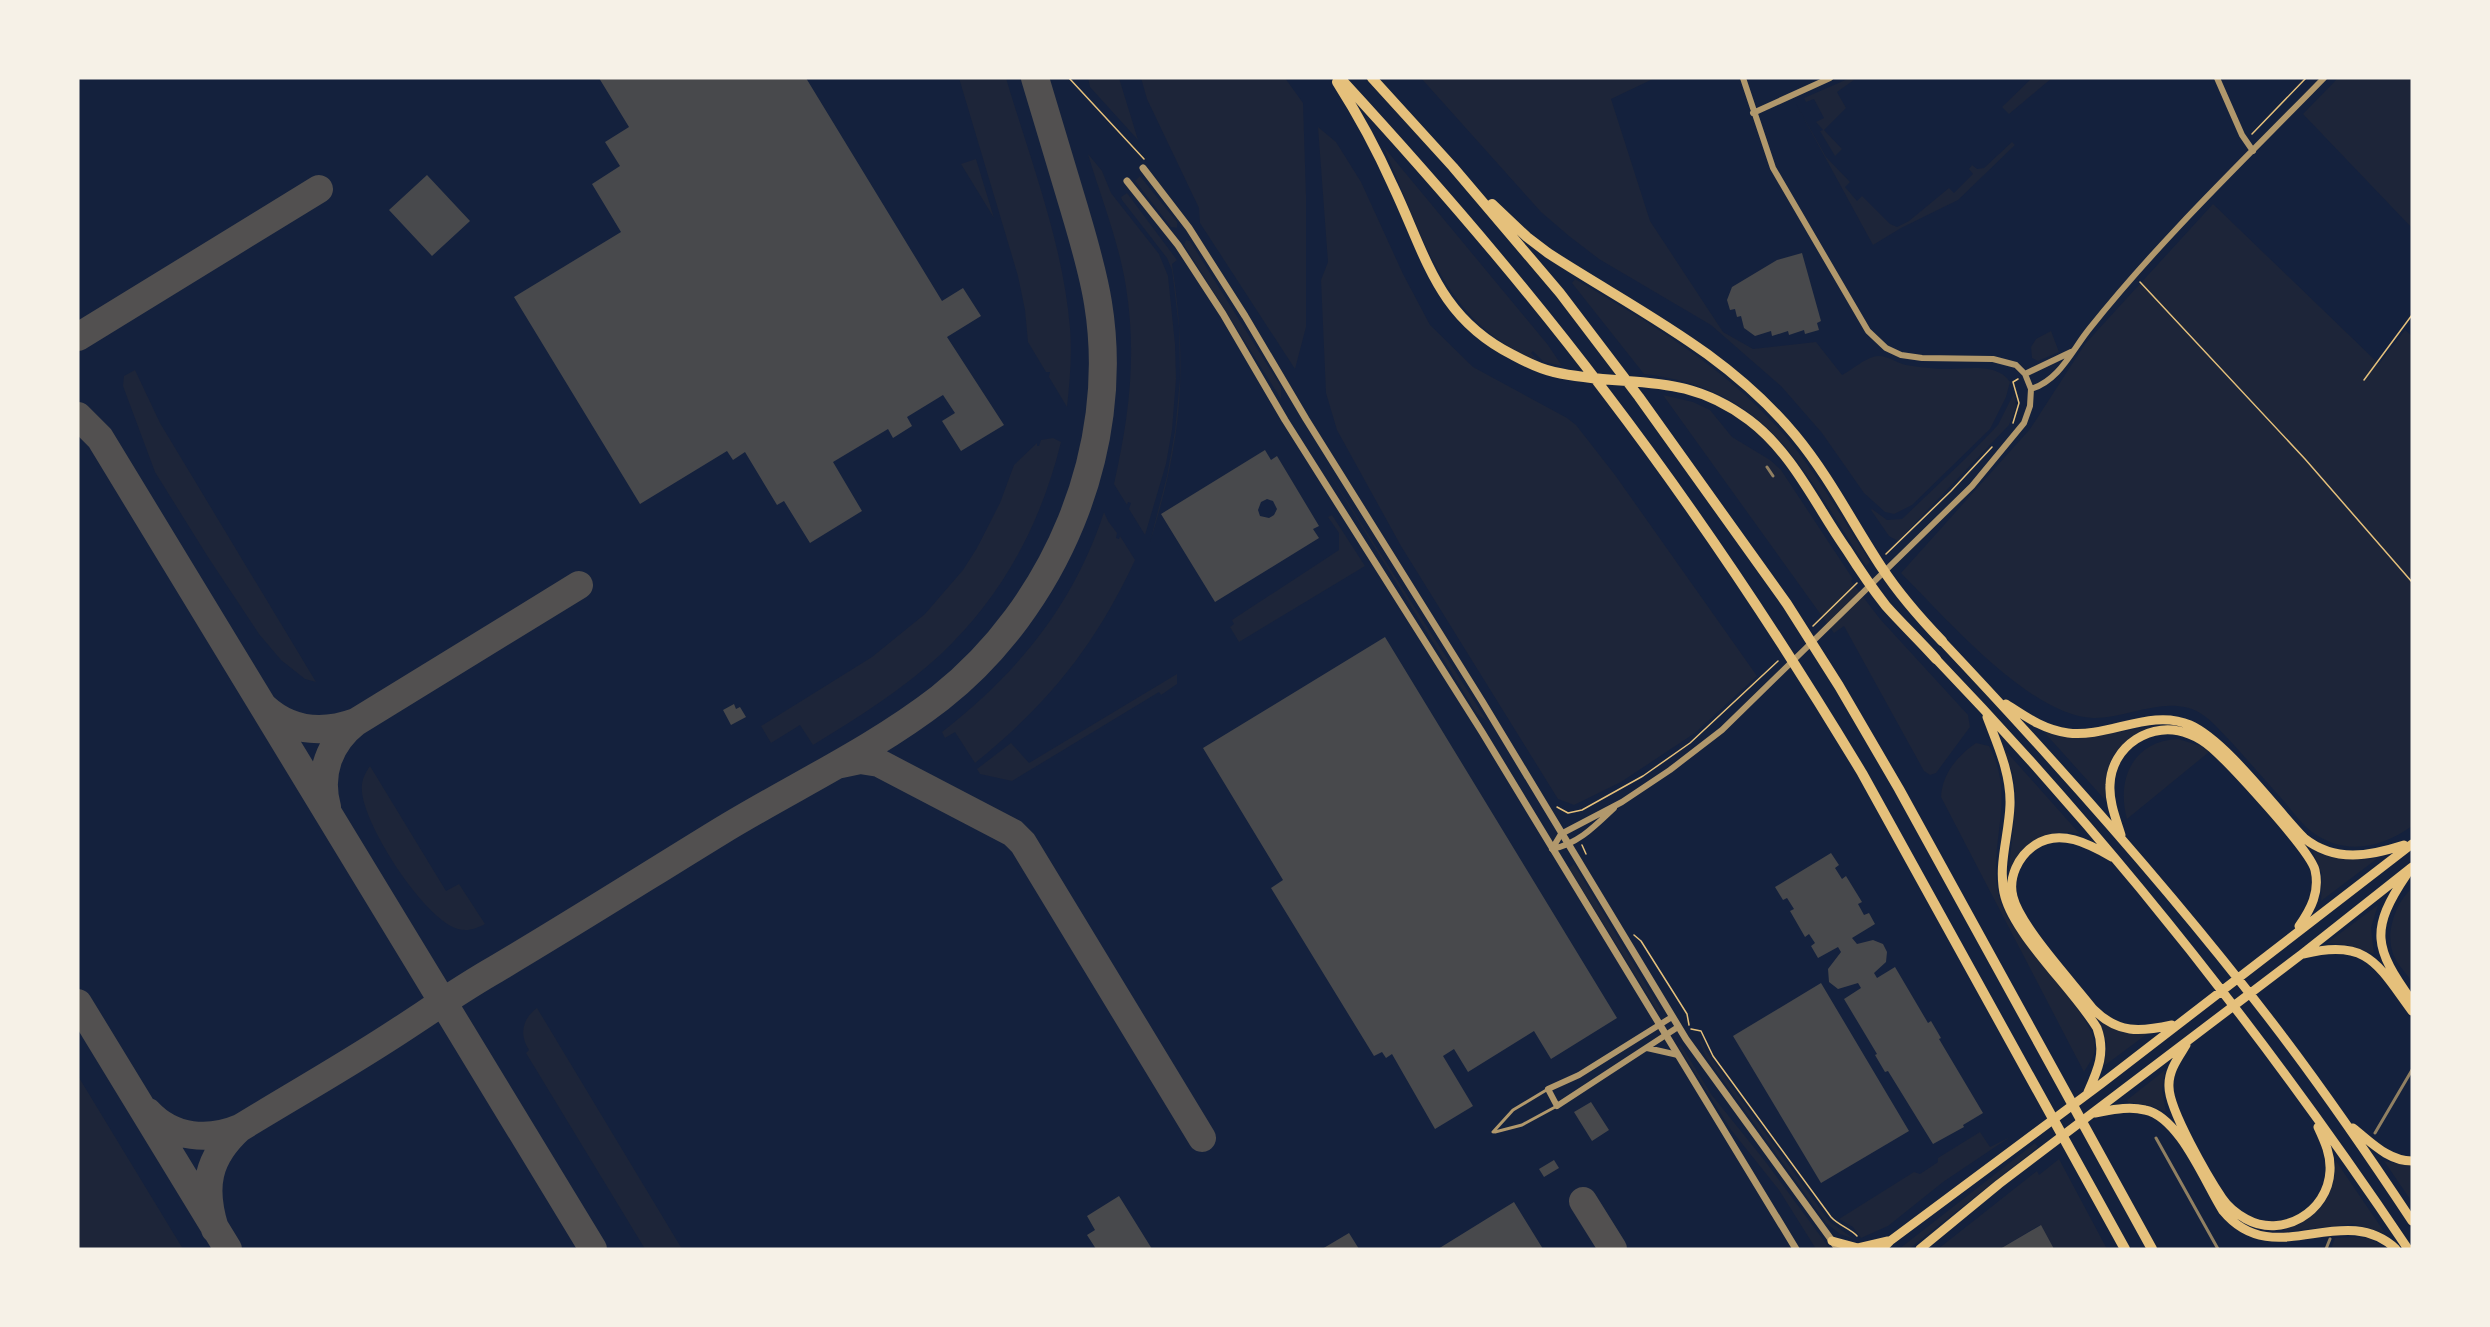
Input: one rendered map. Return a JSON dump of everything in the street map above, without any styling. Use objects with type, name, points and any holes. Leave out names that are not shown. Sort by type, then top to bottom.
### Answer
[{"type":"highway","points":[[1334,78],[1394,186],[1434,280],[1462,319],[1483,337],[1502,350],[1552,372],[1653,381],[1684,387],[1729,407],[1760,429],[1773,442],[1794,469],[1886,605],[1983,708],[2120,862],[2245,1018],[2307,1102],[2408,1249]]},
{"type":"highway","points":[[1340,78],[1454,206],[1585,365],[1728,562],[1829,719],[1904,846],[2125,1249]]},
{"type":"highway","points":[[1372,78],[1453,167],[1560,294],[1639,397],[1786,604],[1864,727],[2152,1249]]},
{"type":"highway","points":[[1453,167],[1541,248],[1690,340],[1754,392],[1804,447],[1892,581],[1920,618],[2121,837],[2272,1022],[2344,1121],[2412,1221]]},
{"type":"highway","points":[[1994,696],[2043,727],[2068,733],[2105,731],[2144,721],[2170,721],[2190,725],[2218,745],[2304,838],[2319,848],[2340,855],[2359,856],[2412,843]]},
{"type":"highway","points":[[1983,708],[2003,758],[2008,784],[2009,811],[2002,873],[2006,899],[2023,930],[2097,1028],[2102,1053],[2098,1080]]},
{"type":"highway","points":[[2121,837],[2110,784],[2116,762],[2124,749],[2133,741],[2153,731],[2176,730],[2195,736],[2221,758],[2298,842],[2313,862],[2317,881],[2313,902],[2292,934]]},
{"type":"highway","points":[[2120,862],[2075,839],[2064,837],[2044,840],[2029,849],[2018,863],[2011,886],[2015,903],[2032,931],[2104,1020],[2121,1028],[2133,1030],[2178,1024]]},
{"type":"highway","points":[[1882,1249],[2086,1094],[2098,1080],[2178,1024],[2412,843]]},
{"type":"highway","points":[[1920,1249],[2040,1153],[2275,975],[2412,867]]},
{"type":"highway","points":[[2412,867],[2386,908],[2381,930],[2383,954],[2412,1000]]},
{"type":"highway","points":[[2302,954],[2335,948],[2347,949],[2367,956],[2381,969],[2412,1011]]},
{"type":"highway","points":[[2190,1038],[2172,1069],[2168,1086],[2170,1098],[2180,1122],[2222,1198],[2233,1211],[2247,1220],[2268,1227],[2292,1222],[2309,1213],[2324,1194],[2330,1173],[2329,1155],[2307,1102]]},
{"type":"highway","points":[[2092,1114],[2118,1109],[2147,1110],[2168,1122],[2184,1144],[2223,1211],[2250,1232],[2281,1238],[2338,1230],[2360,1230],[2380,1236],[2396,1249]]},
{"type":"highway","points":[[2344,1121],[2387,1156],[2396,1160],[2412,1161]]},
{"type":"highway","points":[[1835,1245],[1858,1248],[1890,1241]]},
{"type":"street","points":[[1552,849],[1561,834],[1622,802],[1695,753],[1901,557],[1972,486],[2016,434],[2027,417],[2031,389],[2025,375],[2016,365],[2003,360],[1919,358],[1901,355],[1886,348],[1875,338],[1847,298],[1778,178],[1753,113],[1743,78]]},
{"type":"street","points":[[1753,113],[1830,78]]},
{"type":"street","points":[[2217,78],[2245,141],[2253,151]]},
{"type":"street","points":[[2031,389],[2044,384],[2060,369],[2133,275],[2324,78]]},
{"type":"street","points":[[1145,166],[1189,228],[1233,297],[1306,419],[1482,701],[1678,1027],[1718,1086],[1835,1245]]},
{"type":"street","points":[[1127,181],[1178,245],[1212,297],[1285,420],[1482,732],[1797,1249]]},
{"type":"street","points":[[2025,375],[2071,352]]},
{"type":"street","points":[[1552,849],[1568,846],[1580,838],[1622,802]]},
{"type":"street","points":[[1672,1017],[1579,1075],[1548,1089],[1557,1106],[1678,1027]]},
{"type":"street","points":[[1647,1048],[1678,1055]]},
{"type":"lane","points":[[1548,1089],[1513,1110],[1493,1132],[1522,1125],[1557,1106]]},
{"type":"path","points":[[1069,78],[1145,166]]},
{"type":"path","points":[[2245,141],[2306,78]]},
{"type":"path","points":[[2133,275],[2305,459],[2412,582]]},
{"type":"path","points":[[2364,380],[2412,315]]},
{"type":"path","points":[[2010,427],[2015,419],[2019,403],[2013,382]]},
{"type":"path","points":[[1884,556],[1993,447]]},
{"type":"path","points":[[1810,629],[1859,581]]},
{"type":"path","points":[[1568,813],[1582,810],[1643,776],[1690,743],[1777,661]]},
{"type":"path","points":[[1585,853],[1588,859]]},
{"type":"path","points":[[1632,933],[1641,941],[1683,1008],[1689,1027],[1701,1031],[1713,1056],[1820,1203],[1839,1226],[1856,1234],[1858,1248]]},
{"type":"shaded area","points":[[959,78],[1006,78],[1053,233],[1066,296],[1071,338],[1067,407],[1049,377],[1050,372],[1046,372],[1028,342],[1025,310],[1018,276]]},
{"type":"shaded area","points":[[1088,78],[1119,78],[1138,140],[1090,87]]},
{"type":"shaded area","points":[[1141,78],[1285,78],[1303,103],[1306,327],[1295,369],[1200,223],[1199,208],[1147,99]]},
{"type":"shaded area","points":[[1421,78],[1655,78],[1611,99],[1650,221],[1723,332],[1753,349],[1816,342],[1842,375],[1865,361],[1879,356],[1906,365],[1943,369],[1982,368],[1998,372],[2010,382],[2006,397],[1990,429],[1912,505],[1894,514],[1885,512],[1864,493],[1822,433],[1781,386],[1711,325],[1599,259],[1569,236],[1541,212]]},
{"type":"shaded area","points":[[1850,78],[1854,80],[1837,92],[1846,108],[1824,130],[1842,149],[1835,156],[1820,131],[1823,130],[1816,122],[1824,118],[1814,99],[1806,102],[1804,98]]},
{"type":"shaded area","points":[[2032,78],[2052,78],[2009,114],[2002,107]]},
{"type":"shaded area","points":[[2338,78],[2412,78],[2412,228],[2303,114]]},
{"type":"shaded area","points":[[1796,104],[1826,157],[1850,182],[1845,187],[1857,201],[1862,196],[1890,224],[1897,227],[1909,221],[1949,188],[1954,193],[1973,174],[1969,169],[1972,165],[1977,169],[1984,168],[2012,142],[2015,145],[1958,200],[1901,228],[1873,245]]},
{"type":"shaded area","points":[[1318,127],[1336,142],[1361,182],[1403,274],[1430,325],[1473,367],[1576,425],[1615,475],[1757,676],[1695,733],[1621,782],[1574,805],[1558,799],[1401,546],[1337,430],[1326,393],[1321,280],[1328,262]]},
{"type":"shaded area","points":[[1383,146],[1548,345],[1562,366],[1544,362],[1533,351],[1531,353],[1539,361],[1506,345],[1479,324],[1457,299],[1423,241]]},
{"type":"shaded area","points":[[1088,154],[1102,171],[1111,193],[1159,254],[1168,276],[1176,379],[1172,430],[1166,464],[1145,535],[1129,509],[1131,503],[1128,502],[1127,505],[1114,484],[1124,434],[1130,386],[1131,338],[1126,287],[1119,253]]},
{"type":"shaded area","points":[[976,159],[994,218],[961,164]]},
{"type":"shaded area","points":[[1140,176],[1177,222],[1177,228],[1171,227],[1135,181]]},
{"type":"shaded area","points":[[1127,193],[1177,260],[1172,264],[1180,337],[1181,371],[1179,404],[1175,437],[1169,470],[1150,542],[1167,476],[1175,431],[1180,379],[1179,328],[1172,270],[1167,258],[1122,200],[1121,197]]},
{"type":"shaded area","points":[[2213,204],[2379,364],[2405,330],[2412,336],[2412,826],[2376,844],[2350,846],[2337,844],[2324,840],[2312,832],[2233,744],[2200,713],[2187,708],[2161,706],[2093,718],[2068,713],[2043,701],[2016,683],[1964,638],[1901,573],[2030,429],[2085,344]]},
{"type":"shaded area","points":[[1186,240],[1190,241],[1281,387],[1281,399],[1184,245]]},
{"type":"shaded area","points":[[1575,279],[1664,333],[1721,374],[1747,397],[1795,448],[1834,504],[1870,562],[1866,566],[1801,467],[1779,440],[1753,416],[1723,397],[1687,383],[1644,374],[1572,283]]},
{"type":"shaded area","points":[[2051,331],[2059,352],[2038,361],[2032,358],[2031,347],[2036,339]]},
{"type":"shaded area","points":[[135,370],[160,423],[316,682],[305,679],[281,660],[259,634],[155,472],[123,386],[124,376]]},
{"type":"shaded area","points":[[2014,393],[2016,407],[2009,425],[1898,541],[1889,536],[1871,510],[1887,520],[1902,519],[1998,425]]},
{"type":"shaded area","points":[[1663,395],[1693,402],[1710,410],[1732,437],[1770,460],[1781,470],[1853,579],[1851,581],[1880,619],[1968,715],[1970,727],[1936,773],[1930,775],[1924,771],[1844,626],[1834,633]]},
{"type":"shaded area","points":[[1053,438],[1061,442],[1053,472],[1030,530],[1000,584],[962,633],[940,655],[895,692],[813,745],[800,725],[771,743],[761,726],[872,657],[925,614],[963,570],[977,548],[1000,503],[1014,465],[1037,443],[1039,446],[1041,440]]},
{"type":"shaded area","points":[[1314,449],[1487,721],[1477,714]]},
{"type":"shaded area","points":[[1104,512],[1117,533],[1116,538],[1119,539],[1120,536],[1135,560],[1120,591],[1086,646],[1047,696],[975,763],[955,732],[945,738],[942,732],[995,686],[1040,634],[1077,577]]},
{"type":"shaded area","points":[[1332,515],[1365,566],[1239,642],[1230,627],[1234,624],[1232,620],[1339,550],[1339,533],[1328,517]]},
{"type":"shaded area","points":[[1177,674],[1177,684],[1161,695],[1159,692],[1012,781],[980,774],[977,769],[1011,743],[1029,763]]},
{"type":"shaded area","points":[[2159,725],[2134,735],[2116,752],[2107,774],[2106,801],[2044,732],[2067,738],[2085,738]]},
{"type":"shaded area","points":[[2178,739],[2201,746],[2209,752],[2127,819],[2124,790],[2126,777],[2132,765],[2139,755],[2150,747],[2162,741]]},
{"type":"shaded area","points":[[1976,743],[1989,746],[1998,767],[2001,808],[1996,868],[1997,888],[2003,908],[2024,941],[2083,1017],[2092,1034],[2095,1051],[2084,1072],[1941,797],[1944,781],[1952,766]]},
{"type":"shaded area","points":[[2004,749],[2080,834],[2055,833],[2034,841],[2018,856],[2008,878],[2016,799],[2013,775]]},
{"type":"shaded area","points":[[370,766],[446,891],[459,884],[485,924],[465,930],[444,922],[413,890],[398,870],[373,827],[366,808],[362,785]]},
{"type":"shaded area","points":[[2314,851],[2330,857],[2345,859],[2378,858],[2321,901],[2322,874]]},
{"type":"shaded area","points":[[1574,864],[1661,1010],[1658,1012],[1569,868]]},
{"type":"shaded area","points":[[2412,888],[2412,982],[2394,957],[2390,936],[2397,909]]},
{"type":"shaded area","points":[[2378,905],[2371,928],[2374,954],[2347,945],[2327,943]]},
{"type":"shaded area","points":[[537,1008],[682,1249],[645,1249],[526,1053],[529,1050],[523,1033],[525,1022]]},
{"type":"shaded area","points":[[2097,1018],[2116,1029],[2147,1034],[2104,1066],[2107,1044]]},
{"type":"shaded area","points":[[1700,1036],[1706,1051],[1829,1221],[1854,1239],[1840,1234],[1826,1223],[1706,1057],[1700,1043]]},
{"type":"shaded area","points":[[1681,1045],[1711,1094],[1765,1161],[1830,1249],[1816,1249],[1779,1190],[1731,1130],[1678,1046]]},
{"type":"shaded area","points":[[2165,1070],[2162,1090],[2166,1112],[2151,1106],[2128,1102],[2127,1100]]},
{"type":"shaded area","points":[[78,1076],[183,1249],[78,1249]]},
{"type":"shaded area","points":[[1980,1132],[1990,1147],[2010,1137],[1943,1182],[1888,1226],[1861,1238],[1853,1227],[1839,1219],[1914,1172],[1920,1174],[1938,1162],[1938,1158]]},
{"type":"shaded area","points":[[2035,1143],[2038,1147],[1909,1249],[1899,1249]]},
{"type":"shaded area","points":[[2059,1159],[2107,1249],[2054,1249],[2040,1225],[2000,1249],[1938,1249],[2037,1171],[2039,1175]]},
{"type":"shaded area","points":[[2336,1161],[2385,1233],[2353,1224],[2281,1232],[2310,1217],[2323,1204],[2334,1179]]},
{"type":"shaded area","points":[[2384,1161],[2412,1166],[2412,1202]]},
{"type":"shaded area","points":[[2335,1238],[2368,1238],[2389,1249],[2331,1249]]},
{"type":"building","points":[[599,78],[806,78],[942,301],[963,288],[981,316],[947,337],[1004,425],[961,451],[942,421],[955,413],[943,395],[907,417],[912,426],[893,438],[888,429],[833,462],[862,511],[810,543],[784,501],[777,505],[745,452],[733,460],[727,451],[640,504],[514,297],[621,232],[592,184],[620,166],[605,142],[629,127]]},
{"type":"building","points":[[427,175],[470,221],[432,256],[389,210]]},
{"type":"building","points":[[1802,253],[1821,321],[1817,323],[1819,330],[1805,334],[1804,330],[1789,335],[1788,331],[1772,336],[1771,331],[1755,336],[1744,328],[1741,316],[1737,317],[1735,309],[1730,310],[1727,300],[1732,287],[1777,260]]},
{"type":"building","points":[[1265,450],[1271,460],[1277,456],[1319,526],[1313,529],[1319,538],[1215,602],[1161,514]],"holes":[[[1267,499],[1273,501],[1277,509],[1274,515],[1269,518],[1260,516],[1258,510],[1261,502]]]},
{"type":"building","points":[[1385,637],[1617,1018],[1551,1059],[1534,1031],[1468,1072],[1454,1049],[1443,1056],[1473,1106],[1435,1129],[1392,1054],[1386,1058],[1382,1052],[1374,1056],[1271,888],[1283,880],[1203,748]]},
{"type":"building","points":[[734,704],[736,709],[740,707],[746,717],[731,725],[723,710]]},
{"type":"building","points":[[1831,853],[1839,865],[1835,868],[1842,879],[1846,876],[1862,902],[1858,904],[1864,915],[1869,913],[1875,924],[1852,938],[1857,944],[1873,940],[1883,944],[1887,952],[1886,962],[1874,973],[1877,978],[1895,967],[1928,1023],[1931,1021],[1941,1038],[1939,1039],[1983,1113],[1963,1125],[1964,1127],[1933,1144],[1888,1071],[1885,1072],[1875,1055],[1877,1054],[1844,999],[1861,988],[1858,983],[1838,989],[1829,982],[1828,969],[1841,952],[1838,947],[1818,958],[1811,946],[1815,943],[1809,934],[1805,937],[1790,911],[1794,909],[1787,898],[1783,900],[1775,887]]},
{"type":"building","points":[[1821,983],[1909,1131],[1821,1183],[1733,1036]]},
{"type":"building","points":[[1591,1102],[1609,1130],[1592,1141],[1574,1112]]},
{"type":"building","points":[[1554,1160],[1559,1168],[1544,1177],[1539,1169]]},
{"type":"building","points":[[1119,1196],[1152,1249],[1096,1249],[1087,1235],[1095,1230],[1087,1216]]},
{"type":"building","points":[[1514,1202],[1543,1249],[1438,1249],[1501,1210]]},
{"type":"building","points":[[2041,1225],[2054,1249],[2000,1249]]},
{"type":"building","points":[[1349,1233],[1359,1249],[1322,1249]]},
{"type":"taxiway","points":[[215,1229],[209,1200],[210,1174],[220,1151],[240,1128],[352,1061],[469,985],[721,831],[888,735],[940,698],[981,661],[1017,619],[1047,572],[1071,522],[1089,469],[1100,414],[1103,358],[1098,303],[1091,267],[1035,78]]},
{"type":"taxiway","points":[[78,337],[319,189]]},
{"type":"taxiway","points":[[78,416],[100,438],[593,1249]]},
{"type":"taxiway","points":[[264,707],[285,722],[308,728],[332,728],[356,722],[579,585]]},
{"type":"taxiway","points":[[327,807],[324,783],[328,760],[339,740],[356,722]]},
{"type":"taxiway","points":[[841,764],[860,760],[879,763],[1013,833],[1023,843],[1202,1138]]},
{"type":"taxiway","points":[[78,1003],[228,1249]]},
{"type":"taxiway","points":[[148,1112],[169,1128],[192,1135],[216,1135],[240,1128]]},
{"type":"taxiway","points":[[1583,1201],[1613,1249]]},
{"type":"railway","points":[[1767,467],[1773,476]]},
{"type":"railway","points":[[2375,1133],[2412,1070]]},
{"type":"railway","points":[[2156,1138],[2218,1249]]},
{"type":"railway","points":[[2326,1249],[2330,1239]]}]
